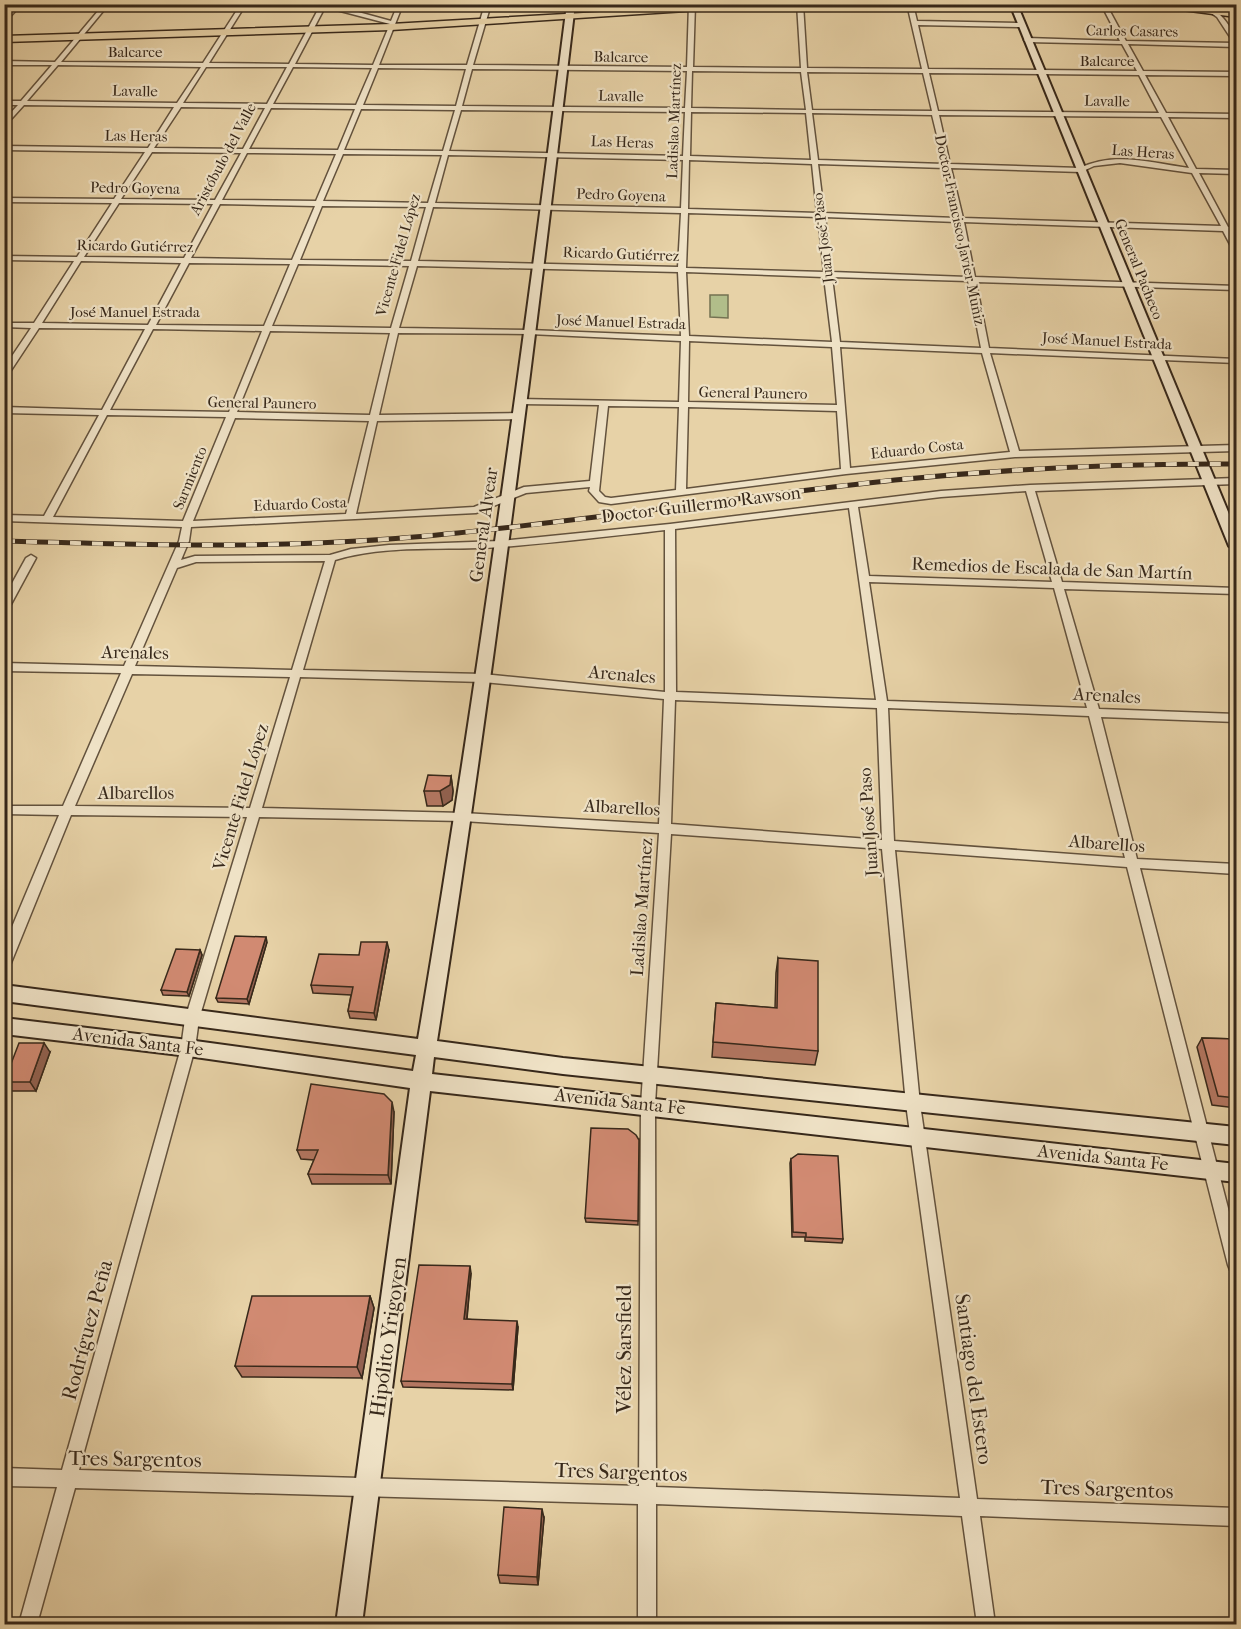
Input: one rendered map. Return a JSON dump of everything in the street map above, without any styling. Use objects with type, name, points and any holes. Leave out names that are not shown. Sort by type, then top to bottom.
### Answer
[{"type":"main road","points":[[4,39],[225,34],[570,17],[692,7],[793,4]]},
{"type":"main road","points":[[1140,4],[1236,15]]},
{"type":"street","points":[[4,21],[20,4]]},
{"type":"street","points":[[4,125],[107,4]]},
{"type":"street","points":[[4,375],[152,150],[244,4]]},
{"type":"street","name":"Sarmiento","points":[[4,963],[183,541],[187,524],[401,4]]},
{"type":"street","name":"Vicente Fidel López","points":[[350,518],[395,329],[416,262],[429,204],[459,108],[468,67],[488,4]]},
{"type":"street","name":"General Alvear","points":[[427,1049],[464,818],[500,544],[520,416],[571,4]]},
{"type":"street","name":"Juan José Paso","points":[[800,4],[804,70],[836,343],[839,408],[846,471]]},
{"type":"street","name":"Doctor Francisco Javier Muñiz","points":[[910,4],[933,113],[960,220],[985,349],[1015,454]]},
{"type":"street","name":"General Pacheco","points":[[1013,4],[1236,546]]},
{"type":"street","points":[[1103,4],[1122,43],[1236,248]]},
{"type":"street","points":[[1200,4],[1209,12],[1219,16],[1236,43]]},
{"type":"street","points":[[323,5],[392,25]]},
{"type":"street","name":"Aristóbulo del Valle","points":[[47,519],[323,5]]},
{"type":"street","name":"Ladislao Martínez","points":[[681,491],[685,338],[682,270],[692,7]]},
{"type":"street","points":[[914,22],[1022,25]]},
{"type":"street","name":"Carlos Casares","points":[[1028,40],[1236,43]]},
{"type":"street","name":"Balcarce","points":[[4,63],[1236,74]]},
{"type":"street","name":"Lavalle","points":[[4,103],[1236,116]]},
{"type":"street","name":"Las Heras","points":[[4,148],[553,154],[1081,170],[1095,164],[1122,162],[1157,164],[1194,171],[1236,172]]},
{"type":"street","name":"Pedro Goyena","points":[[4,200],[546,206],[1236,229]]},
{"type":"street","name":"Ricardo Gutiérrez","points":[[4,258],[416,262],[1236,288]]},
{"type":"street","name":"José Manuel Estrada","points":[[4,324],[530,332],[1236,361]]},
{"type":"street","name":"General Paunero","points":[[521,401],[839,408]]},
{"type":"street","points":[[593,484],[604,403]]},
{"type":"street","name":"General Paunero","points":[[4,410],[372,418],[520,416]]},
{"type":"street","name":"Eduardo Costa","points":[[4,518],[187,524],[350,518],[476,510],[524,490],[593,484],[594,491],[602,500],[620,500],[846,471],[1015,454],[1236,448]]},
{"type":"street","name":"Doctor Guillermo Rawson","points":[[172,566],[195,559],[331,558],[351,552],[389,548],[500,544],[670,527],[853,504],[1030,488],[1236,482]]},
{"type":"street","points":[[1030,488],[1094,712],[1236,1265]]},
{"type":"street","name":"Juan José Paso","points":[[853,504],[866,579],[882,703],[888,845],[919,1139]]},
{"type":"street","name":"Ladislao Martínez","points":[[649,1074],[665,829],[670,696],[670,527]]},
{"type":"street","points":[[4,608],[31,558]]},
{"type":"street","name":"Vicente Fidel López","points":[[188,1047],[192,1019],[331,558]]},
{"type":"street","name":"Remedios de Escalada de San Martín","points":[[866,579],[1236,591]]},
{"type":"street","name":"Arenales","points":[[4,667],[483,678],[670,696],[1236,718]]},
{"type":"street","name":"Albarellos","points":[[4,810],[256,811],[464,818],[665,829],[1134,864],[1236,869]]},
{"type":"street","name":"Avenida Santa Fe","points":[[4,993],[427,1049],[914,1104],[1236,1136]]},
{"type":"street","name":"Avenida Santa Fe","points":[[4,1026],[188,1047],[421,1081],[1236,1173]]},
{"type":"street","name":"Rodríguez Peña","points":[[28,1624],[188,1047]]},
{"type":"street","name":"Hipólito Yrigoyen","points":[[349,1624],[427,1049]]},
{"type":"street","name":"Vélez Sarsfield","points":[[647,1624],[649,1074]]},
{"type":"street","name":"Santiago del Estero","points":[[919,1139],[986,1624]]},
{"type":"street","name":"Tres Sargentos","points":[[4,1477],[646,1494],[1236,1517]]},
{"type":"green space","points":[[710,295],[728,295],[728,318],[710,317]]},
{"type":"building","points":[[428,775],[451,776],[450,785],[440,791],[424,791]]},
{"type":"building","points":[[235,936],[266,937],[247,999],[216,998]]},
{"type":"building","points":[[361,942],[387,942],[374,1013],[348,1011],[353,987],[311,985],[319,954],[359,955]]},
{"type":"building","points":[[176,949],[200,950],[187,992],[161,990]]},
{"type":"building","points":[[778,958],[818,961],[818,1051],[713,1042],[716,1003],[777,1008]]},
{"type":"building","points":[[1202,1038],[1236,1039],[1236,1098],[1218,1096]]},
{"type":"building","points":[[19,1043],[44,1043],[30,1082],[4,1082]]},
{"type":"building","points":[[311,1084],[384,1094],[392,1102],[388,1175],[308,1174],[318,1150],[297,1150]]},
{"type":"building","points":[[591,1128],[628,1129],[639,1140],[638,1221],[585,1218]]},
{"type":"building","points":[[798,1154],[838,1156],[843,1239],[806,1237],[806,1233],[793,1232],[791,1159]]},
{"type":"building","points":[[419,1265],[470,1266],[464,1319],[517,1321],[512,1384],[401,1381]]},
{"type":"building","points":[[252,1296],[370,1296],[357,1367],[235,1366]]},
{"type":"building","points":[[504,1507],[542,1509],[537,1577],[498,1575]]},
{"type":"railway","points":[[4,541],[209,545],[363,541],[534,525],[937,476],[1108,466],[1236,464]]}]
